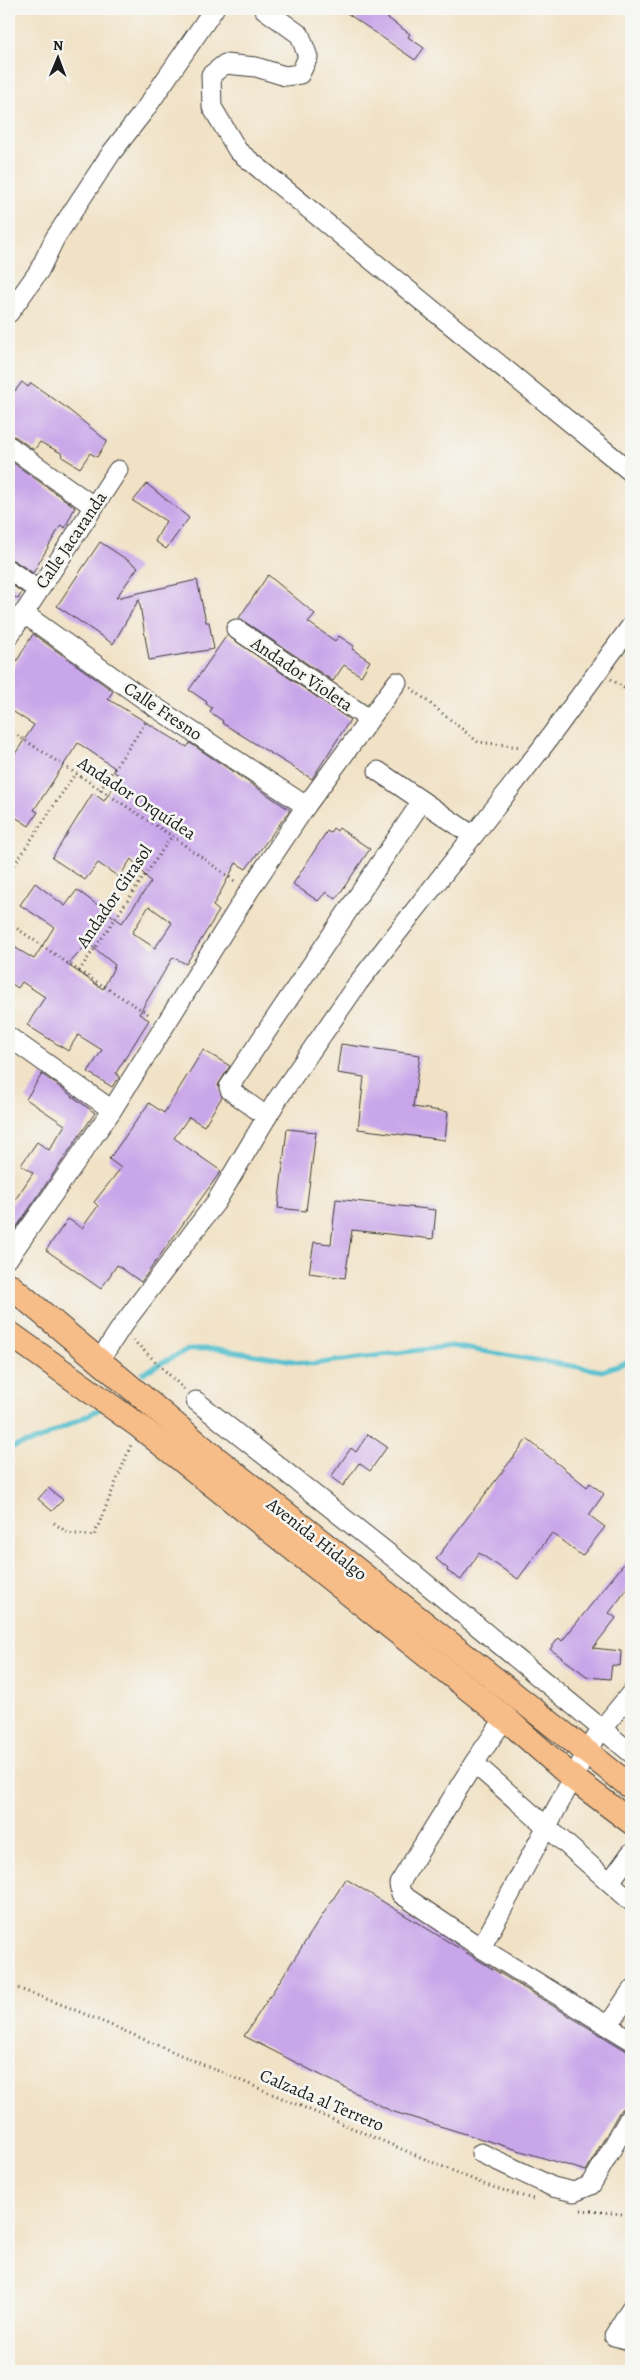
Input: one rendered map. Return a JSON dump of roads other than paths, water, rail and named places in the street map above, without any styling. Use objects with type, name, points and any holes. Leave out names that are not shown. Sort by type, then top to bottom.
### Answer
[{"type":"main road","name":"Avenida Hidalgo","points":[[9,1285],[208,1452],[631,1787]]},
{"type":"main road","name":"Avenida Hidalgo","points":[[9,1333],[139,1426],[505,1718],[574,1779],[631,1822]]},
{"type":"street","points":[[9,313],[39,271],[55,238],[112,152],[144,111],[214,9]]},
{"type":"street","points":[[264,9],[300,35],[308,57],[300,74],[285,76],[256,67],[225,64],[211,75],[212,108],[238,151],[631,472]]},
{"type":"street","points":[[9,446],[93,506]]},
{"type":"street","name":"Calle Jacaranda","points":[[9,636],[118,470]]},
{"type":"street","points":[[9,570],[38,590]]},
{"type":"street","name":"Calle Fresno","points":[[23,613],[156,707],[306,806]]},
{"type":"street","points":[[99,1361],[122,1326],[216,1202],[267,1117],[358,983],[541,749],[631,626]]},
{"type":"street","name":"Andador Violeta","points":[[236,629],[369,719]]},
{"type":"street","points":[[9,1257],[112,1110],[249,891],[306,806],[397,682]]},
{"type":"street","points":[[378,771],[472,835]]},
{"type":"street","points":[[267,1117],[230,1090],[230,1086],[422,801]]},
{"type":"street","points":[[9,1038],[112,1110]]},
{"type":"street","points":[[196,1401],[413,1573],[631,1753]]},
{"type":"street","points":[[482,1948],[587,1752],[631,1694]]},
{"type":"street","points":[[505,1718],[474,1762],[399,1884],[401,1894],[482,1948],[631,2040]]},
{"type":"street","points":[[474,1762],[549,1826],[631,1901]]},
{"type":"street","points":[[610,1882],[631,1853]]},
{"type":"street","points":[[608,2026],[631,1991]]},
{"type":"street","points":[[481,2154],[553,2187],[574,2192],[591,2185],[631,2115]]},
{"type":"street","points":[[631,2308],[614,2336],[631,2341]]},
{"type":"waterway","points":[[143,1373],[188,1349],[218,1349],[312,1364],[451,1346],[602,1371],[631,1361]]},
{"type":"waterway","points":[[9,1448],[38,1440],[102,1408]]}]
